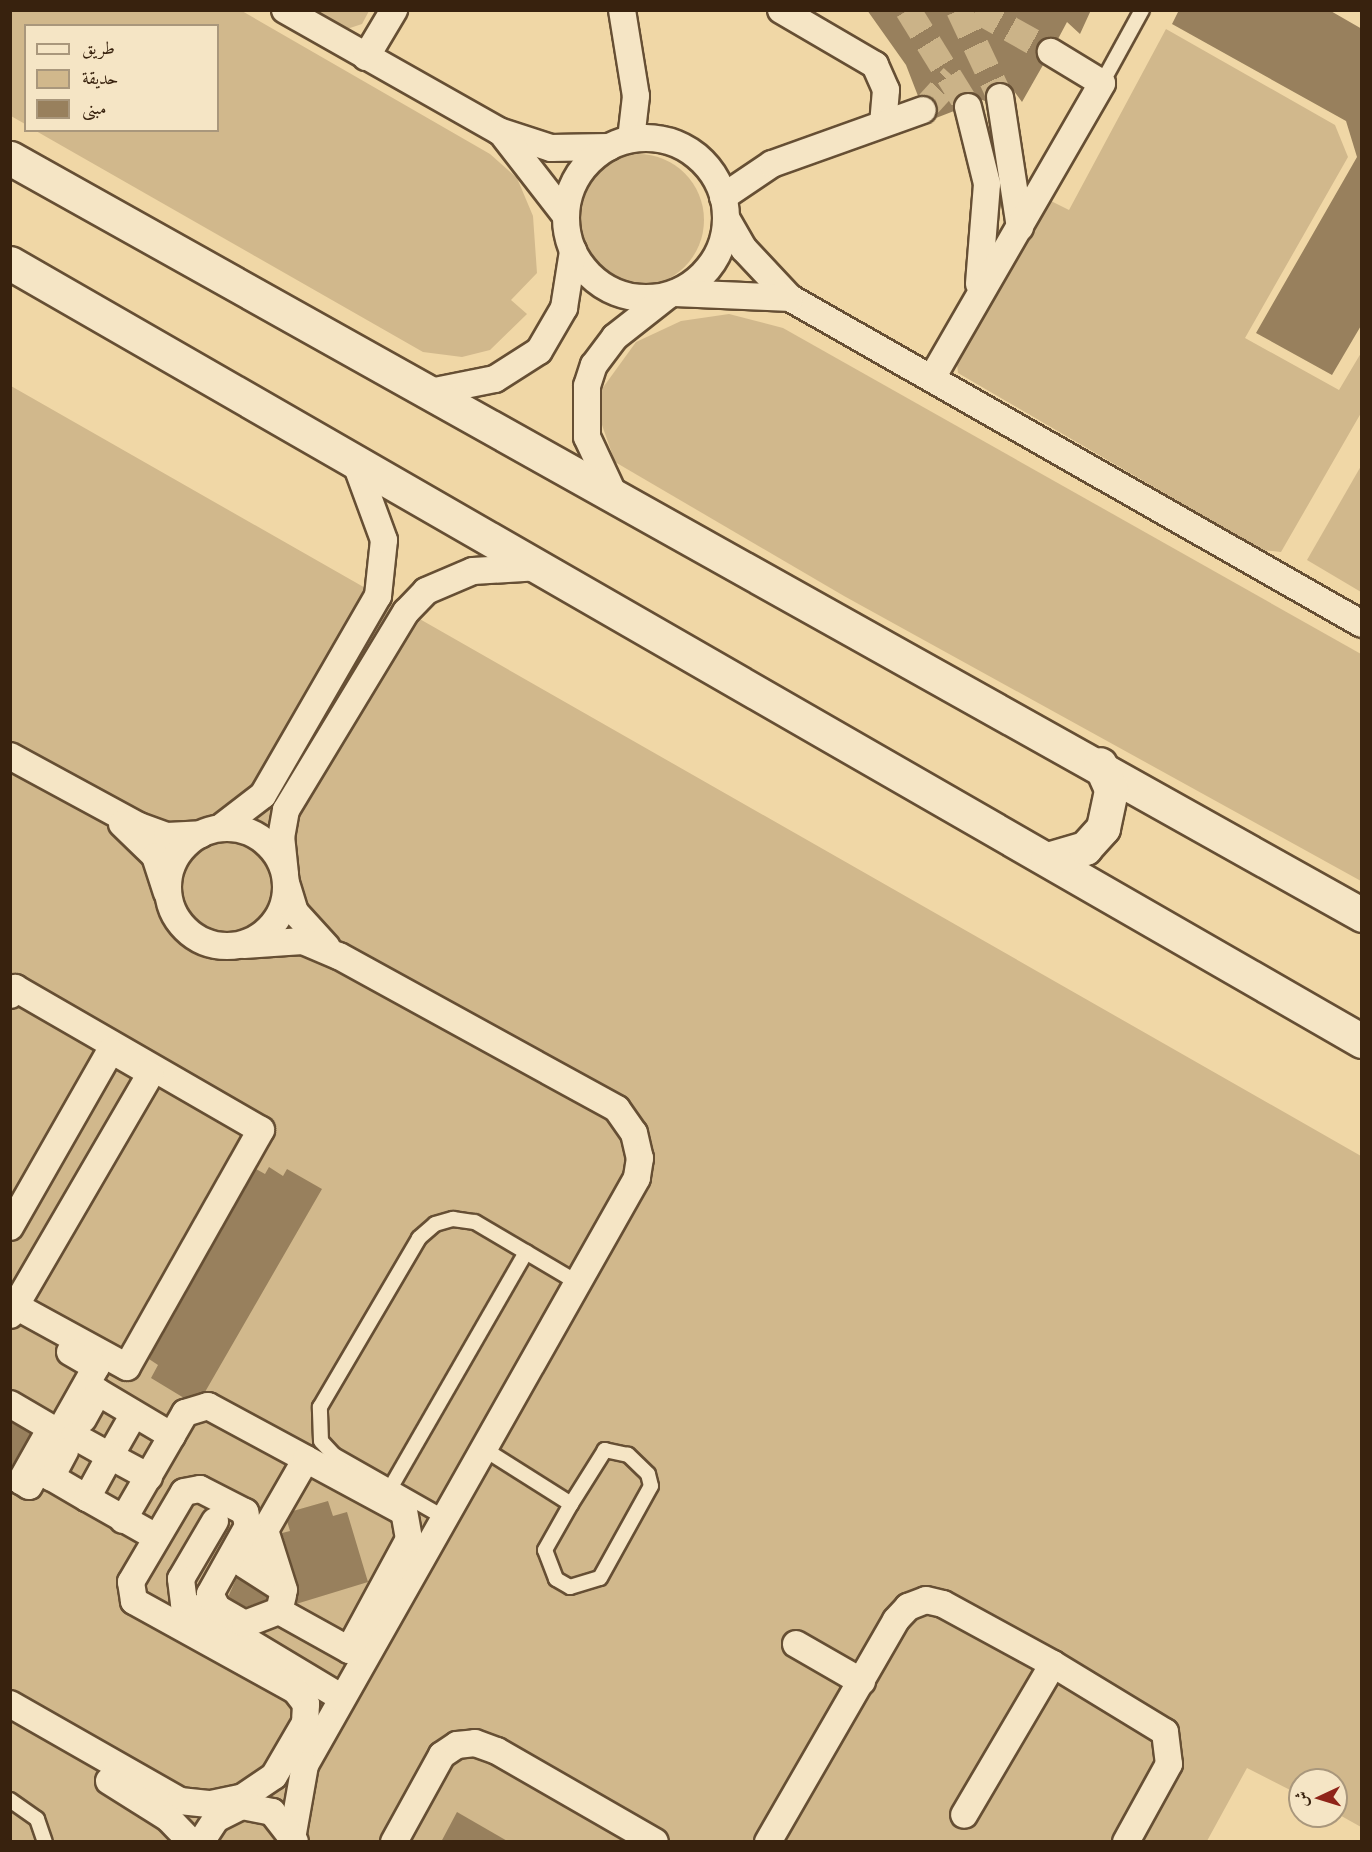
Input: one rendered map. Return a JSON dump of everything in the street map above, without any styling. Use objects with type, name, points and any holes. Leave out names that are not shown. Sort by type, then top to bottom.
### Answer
[{"type":"street","points":[[285,10],[499,131],[551,148],[620,143],[651,138],[688,150],[704,162],[744,249],[790,298],[1362,624]]},
{"type":"street","points":[[366,57],[394,10]]},
{"type":"street","points":[[566,216],[572,189],[587,164],[620,143],[636,96],[622,10]]},
{"type":"street","points":[[781,10],[875,65],[886,90],[883,123]]},
{"type":"street","points":[[932,378],[1102,83],[1051,52]]},
{"type":"street","points":[[1000,97],[1020,227]]},
{"type":"street","points":[[968,106],[987,184],[986,243],[975,302]]},
{"type":"street","points":[[615,497],[587,437],[587,386],[594,365],[615,337],[713,264],[725,208],[772,164],[923,110]]},
{"type":"street","points":[[435,391],[495,379],[539,351],[564,308],[573,251],[566,216],[536,171],[499,131]]},
{"type":"street","points":[[10,158],[435,391],[615,497],[1100,764],[1362,915]]},
{"type":"street","points":[[573,251],[602,285],[644,299],[671,295],[790,298]]},
{"type":"street","points":[[10,263],[1362,1041]]},
{"type":"street","points":[[169,898],[174,861],[211,831],[263,795],[378,596],[384,540],[355,461]]},
{"type":"street","points":[[244,945],[279,916],[286,880],[281,838],[286,810],[406,612],[426,591],[473,571],[540,567]]},
{"type":"street","points":[[10,756],[108,813],[167,836],[211,831],[246,831],[268,844],[309,933],[339,956]]},
{"type":"street","points":[[1047,860],[1080,851],[1103,828],[1111,789],[1100,764]]},
{"type":"street","points":[[108,813],[155,856],[175,917],[196,937],[224,947],[303,941],[339,956],[617,1109],[634,1133],[637,1178],[305,1765],[287,1784],[235,1808],[196,1815],[142,1800]]},
{"type":"street","points":[[10,995],[15,988],[261,1130],[127,1367],[12,1310]]},
{"type":"street","points":[[10,1227],[111,1050],[152,1073],[12,1310]]},
{"type":"street","points":[[10,1404],[51,1428],[21,1481],[29,1486],[96,1367],[12,1310]]},
{"type":"street","points":[[156,1537],[51,1477],[98,1392],[172,1436]]},
{"type":"street","points":[[123,1520],[185,1413],[208,1406],[306,1459],[404,1512],[409,1539],[349,1650],[281,1601],[244,1565],[306,1459]]},
{"type":"street","points":[[87,1498],[134,1414]]},
{"type":"street","points":[[74,1436],[149,1478]]},
{"type":"street","points":[[10,1704],[180,1801],[211,1804],[243,1797],[274,1776],[305,1723],[306,1704],[295,1690],[134,1601],[131,1582],[184,1492],[200,1489],[245,1512],[248,1526],[210,1594],[217,1608],[244,1624],[281,1601]]},
{"type":"street","points":[[215,1521],[181,1579],[184,1603],[342,1698]]},
{"type":"street","points":[[768,1842],[896,1620],[908,1606],[926,1600],[943,1604],[1053,1664],[1165,1732],[1169,1764],[1126,1842]]},
{"type":"street","points":[[796,1644],[862,1682]]},
{"type":"street","points":[[964,1815],[1053,1664]]},
{"type":"street","points":[[10,1724],[142,1800],[191,1842]]},
{"type":"street","points":[[394,1842],[442,1755],[457,1745],[475,1743],[497,1750],[626,1834],[654,1842]]},
{"type":"street","points":[[294,1838],[305,1765]]},
{"type":"street","points":[[235,1808],[272,1812],[294,1838]]},
{"type":"street","points":[[201,1842],[235,1808]]},
{"type":"lane","points":[[1102,83],[1142,10]]},
{"type":"lane","points":[[445,1518],[333,1455],[321,1441],[320,1407],[419,1238],[435,1224],[453,1219],[475,1222],[578,1283]]},
{"type":"lane","points":[[391,1487],[526,1252]]},
{"type":"lane","points":[[484,1449],[571,1504]]},
{"type":"lane","points":[[605,1450],[628,1455],[648,1474],[651,1486],[600,1578],[570,1587],[556,1579],[545,1550],[571,1504],[605,1450]]},
{"type":"lane","points":[[10,1800],[37,1819],[45,1842]]},
{"type":"green space","points":[[11,10],[242,11],[490,154],[517,178],[533,216],[537,273],[511,300],[527,314],[490,350],[462,357],[423,352],[38,132],[219,132],[219,24],[24,24],[24,123],[11,116]]},
{"type":"green space","points":[[303,11],[369,11],[362,24],[338,32]]},
{"type":"green space","points":[[1166,29],[1335,125],[1348,157],[1245,338],[1339,390],[1361,353],[1361,413],[1281,552],[1262,550],[958,373],[956,355],[1041,196],[1069,210]]},
{"type":"green space","points":[[638,154],[663,159],[685,173],[699,195],[704,220],[699,245],[685,267],[663,281],[638,286],[613,281],[591,267],[577,245],[572,220],[577,195],[591,173],[613,159]]},
{"type":"green space","points":[[729,314],[783,328],[1361,654],[1361,881],[844,596],[615,462],[602,425],[599,393],[636,342],[681,321]]},
{"type":"green space","points":[[11,386],[1361,1156],[1361,1827],[1348,1820],[1348,1768],[1288,1768],[1288,1789],[1247,1768],[1207,1841],[11,1841]]},
{"type":"green space","points":[[1361,466],[1361,592],[1307,560]]},
{"type":"building","points":[[867,10],[1091,10],[1080,34],[1067,22],[1058,39],[1039,44],[1036,52],[1043,65],[1022,102],[1011,87],[997,82],[986,91],[985,101],[964,93],[954,102],[954,111],[936,118],[937,104],[918,96],[906,65]]},
{"type":"building","points":[[1179,10],[1329,10],[1362,29],[1362,324],[1332,375],[1256,333],[1357,157],[1346,121],[1172,24]]},
{"type":"building","points":[[269,1167],[283,1176],[287,1169],[322,1189],[205,1392],[184,1398],[151,1378],[158,1365],[149,1359],[256,1169],[265,1174]]},
{"type":"building","points":[[10,1422],[31,1433],[10,1469]]},
{"type":"building","points":[[328,1501],[333,1516],[347,1512],[368,1582],[296,1604],[298,1585],[282,1533],[290,1531],[287,1521],[293,1511]]},
{"type":"building","points":[[237,1577],[267,1597],[266,1600],[246,1607],[228,1597]]},
{"type":"building","points":[[457,1812],[509,1842],[441,1842]]},
{"type":"tunnel","points":[[908,10],[968,107]]},
{"type":"tunnel","points":[[959,10],[1000,97]]},
{"type":"tunnel","points":[[976,10],[1051,52]]},
{"type":"tunnel","points":[[923,110],[953,77]]}]
